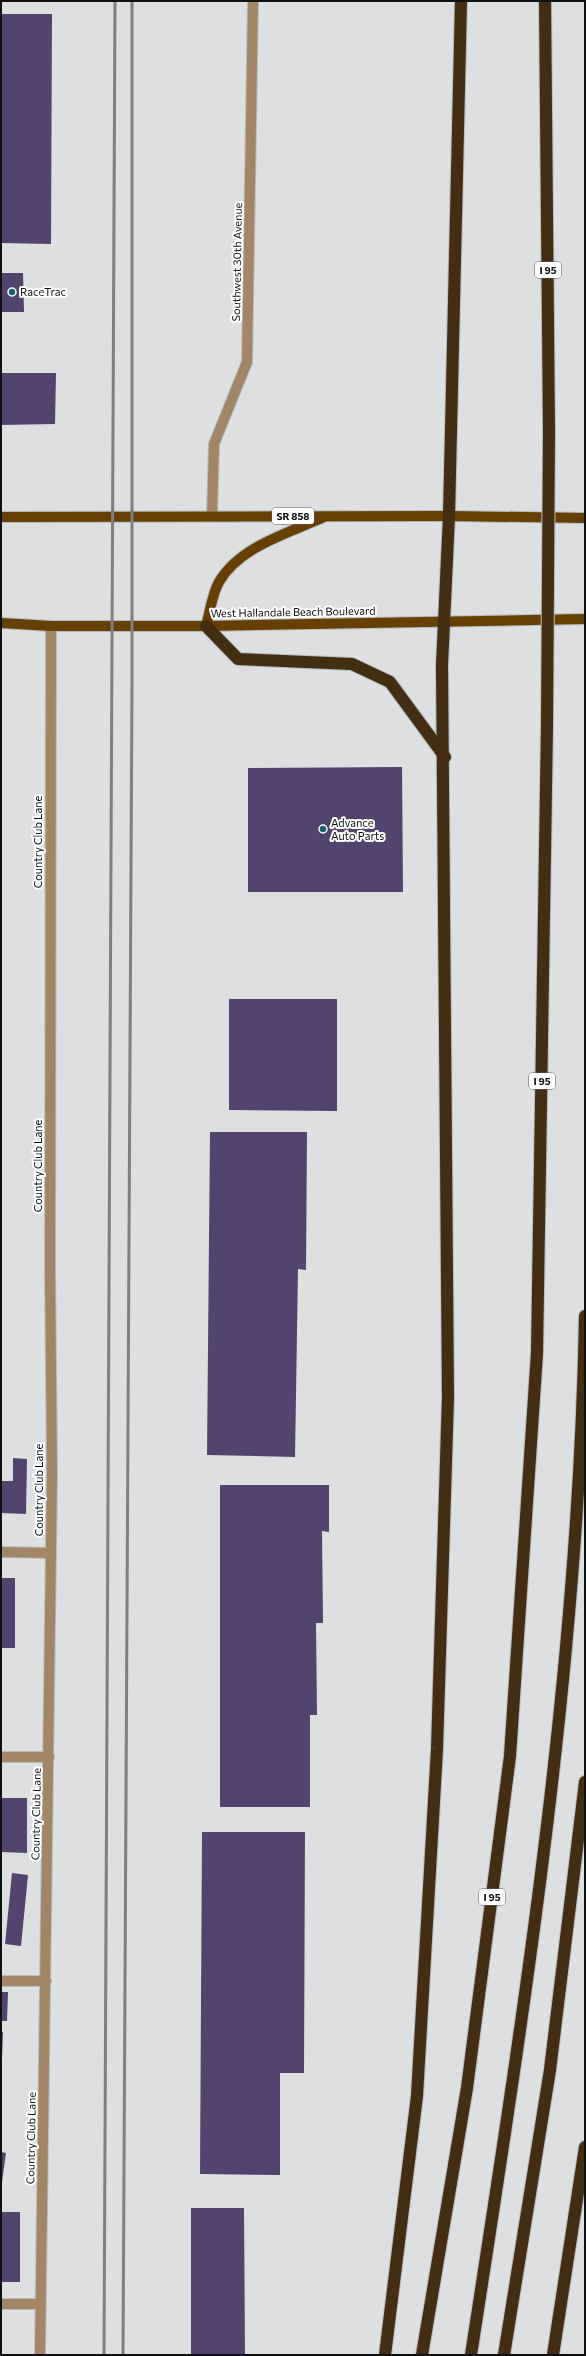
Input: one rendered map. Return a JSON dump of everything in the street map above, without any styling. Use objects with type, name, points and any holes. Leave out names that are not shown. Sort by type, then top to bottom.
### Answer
[{"type":"highway","points":[[385,2355],[417,2096],[437,1740],[448,1397],[443,620],[449,516],[461,1]]},
{"type":"highway","name":"I 95","points":[[422,2355],[467,2088],[510,1756],[537,1353],[547,726],[549,431],[545,1]]},
{"type":"highway","points":[[206,626],[238,660],[352,664],[390,682],[444,757]]},
{"type":"highway","points":[[471,2355],[500,2169],[551,1795],[576,1518],[585,1316]]},
{"type":"highway","points":[[504,2355],[550,2070],[585,1782]]},
{"type":"highway","points":[[553,2355],[585,2147]]},
{"type":"main road","points":[[206,626],[218,583],[230,565],[258,547],[326,516]]},
{"type":"main road","name":"SR 858","points":[[1,517],[449,516],[585,518]]},
{"type":"main road","name":"West Hallandale Beach Boulevard","points":[[1,623],[52,626],[206,626],[443,620],[585,619]]},
{"type":"street","name":"Southwest 30th Avenue","points":[[212,516],[214,444],[248,362],[253,1]]},
{"type":"street","name":"Country Club Lane","points":[[40,2355],[51,1553],[50,1269],[52,626]]},
{"type":"street","points":[[1,1552],[51,1553]]},
{"type":"street","points":[[1,1757],[49,1757]]},
{"type":"street","points":[[1,1981],[46,1981]]},
{"type":"street","points":[[1,2304],[40,2304]]},
{"type":"building","points":[[1,14],[52,14],[51,244],[1,243]]},
{"type":"building","name":"RaceTrac","points":[[1,273],[23,273],[24,312],[1,312]]},
{"type":"building","points":[[1,373],[56,373],[55,424],[1,425]]},
{"type":"building","points":[[402,767],[403,892],[248,892],[248,768]]},
{"type":"building","points":[[229,999],[337,999],[337,1111],[229,1110]]},
{"type":"building","points":[[210,1132],[307,1132],[306,1270],[298,1269],[295,1457],[207,1455]]},
{"type":"building","points":[[13,1458],[27,1459],[26,1514],[1,1513],[1,1481],[13,1481]]},
{"type":"building","points":[[220,1485],[329,1485],[329,1532],[322,1531],[323,1623],[316,1623],[317,1715],[310,1715],[310,1807],[220,1807]]},
{"type":"building","points":[[1,1578],[15,1578],[15,1648],[1,1648]]},
{"type":"building","points":[[1,1798],[27,1798],[27,1853],[1,1852]]},
{"type":"building","points":[[202,1832],[305,1832],[304,2073],[280,2073],[280,2175],[200,2174]]},
{"type":"building","points":[[12,1873],[28,1875],[21,1946],[5,1944]]},
{"type":"building","points":[[1,1992],[8,1992],[7,2021],[1,2021]]},
{"type":"building","points":[[1,2032],[3,2032],[2,2059],[1,2059]]},
{"type":"building","points":[[1,2152],[6,2153],[2,2182],[1,2182]]},
{"type":"building","points":[[191,2208],[244,2208],[245,2355],[191,2355]]},
{"type":"building","points":[[1,2212],[20,2212],[20,2282],[1,2282]]},
{"type":"railway","points":[[104,2355],[115,1]]},
{"type":"railway","points":[[123,2355],[132,682],[132,1]]},
{"type":"place","name":"RaceTrac","points":[[12,292]]},
{"type":"place","name":"Advance Auto Parts","points":[[323,829]]}]
